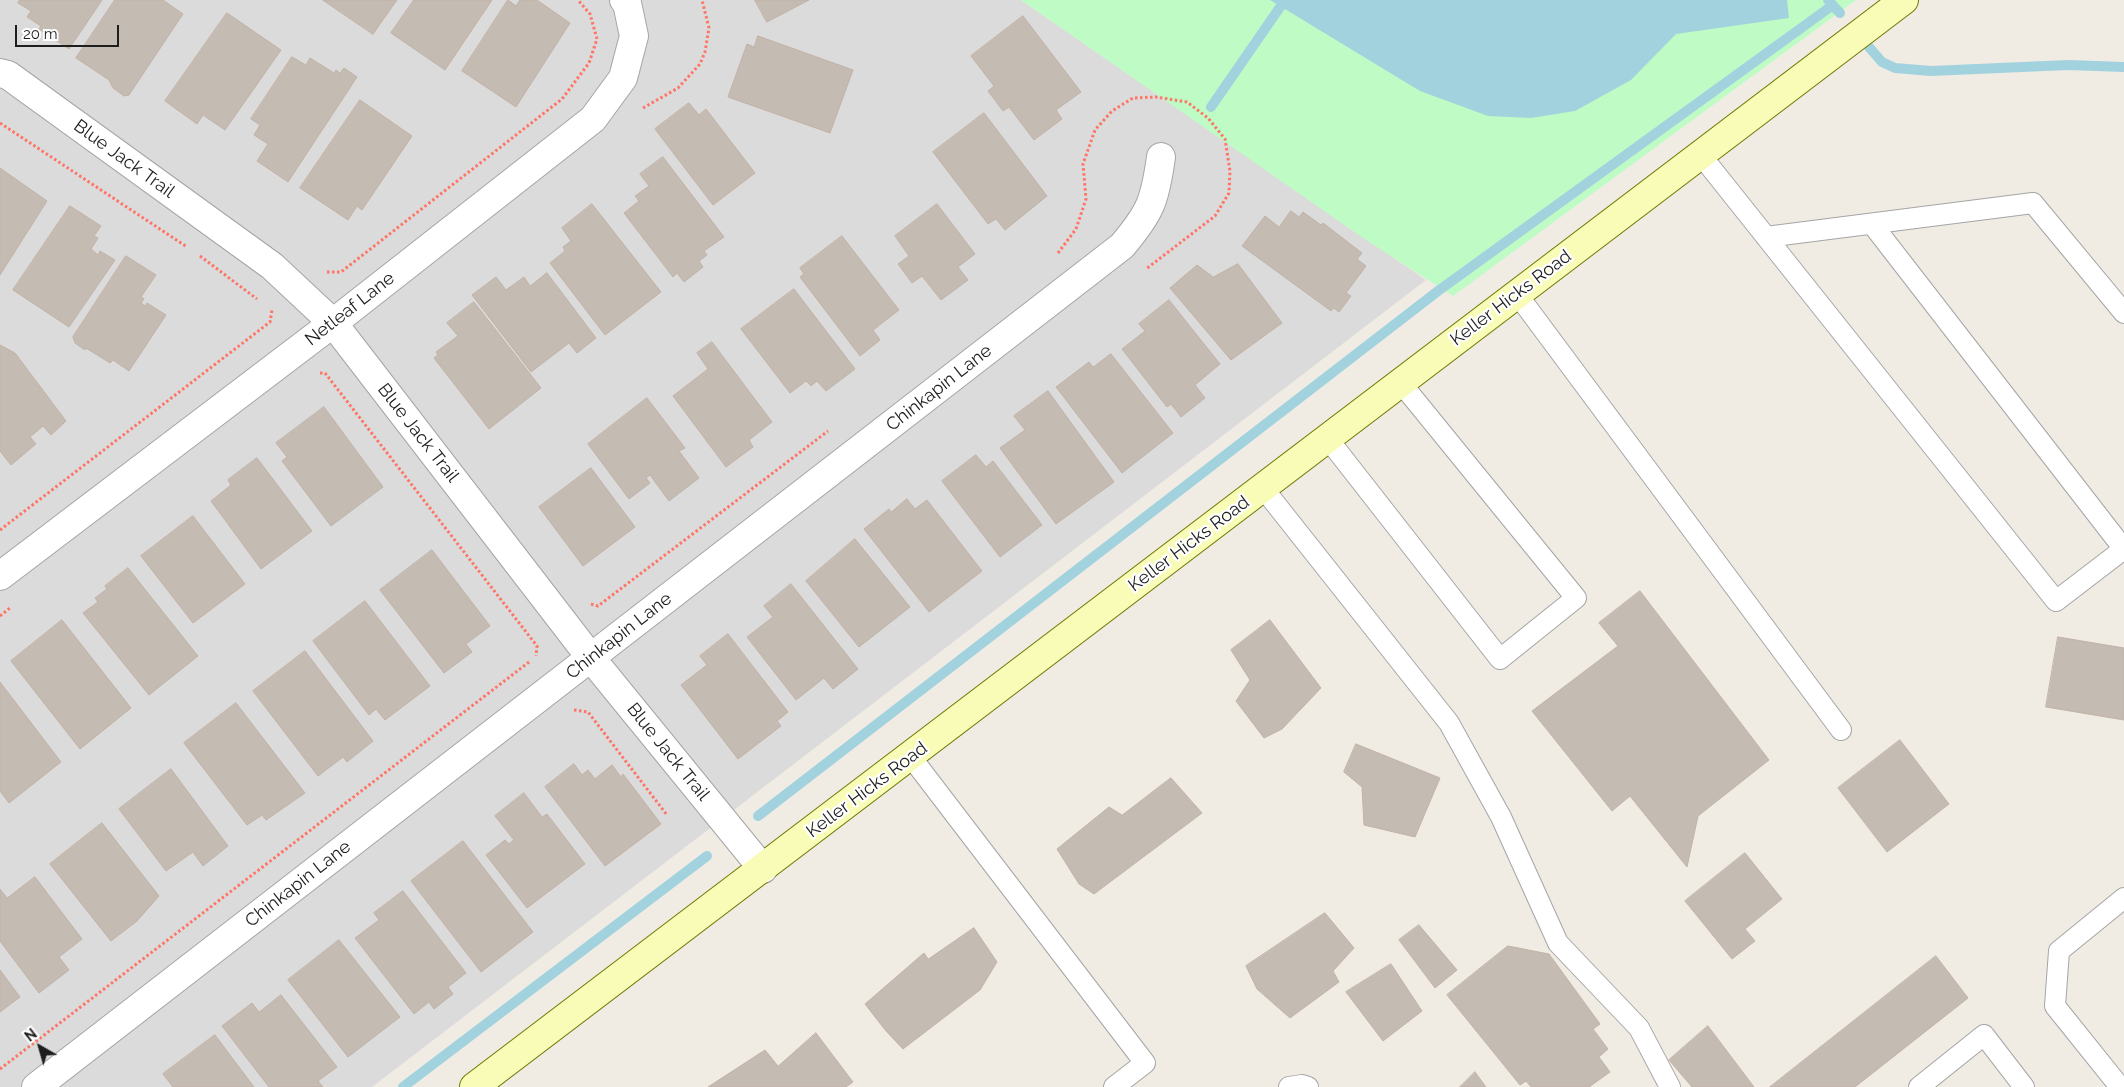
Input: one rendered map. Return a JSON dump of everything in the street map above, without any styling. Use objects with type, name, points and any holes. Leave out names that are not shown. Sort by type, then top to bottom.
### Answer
[{"type":"street","name":"Netleaf Lane","points":[[0,576],[333,323],[593,119],[623,78],[634,36],[627,3],[624,0]]},
{"type":"street","name":"Keller Hicks Road","points":[[474,1087],[911,757],[1904,0]]},
{"type":"street","name":"Blue Jack Trail","points":[[0,73],[8,75],[272,266],[333,323],[591,658],[763,869]]},
{"type":"street","name":"Chinkapin Lane","points":[[36,1087],[1122,246],[1142,222],[1156,193],[1161,157]]},
{"type":"lane","points":[[1700,154],[2056,601],[2124,548],[1872,224]]},
{"type":"lane","points":[[1766,237],[2033,203],[2124,312]]},
{"type":"lane","points":[[1517,294],[1841,730]]},
{"type":"lane","points":[[1328,439],[1500,659],[1576,598],[1401,383]]},
{"type":"lane","points":[[1263,488],[1449,723],[1501,818],[1558,943],[1639,1028],[1670,1087]]},
{"type":"lane","points":[[911,757],[1145,1063],[1119,1085]]},
{"type":"lane","points":[[2120,1087],[2055,1006],[2059,951],[2124,898]]},
{"type":"lane","points":[[1919,1087],[1984,1035],[2024,1087]]},
{"type":"lane","points":[[1289,1087],[1302,1085],[1308,1087]]},
{"type":"path","points":[[320,266],[328,272],[341,272],[562,99],[589,63],[597,39],[590,14],[578,0]]},
{"type":"path","points":[[639,111],[678,88],[700,64],[705,52],[709,28],[702,0]]},
{"type":"path","points":[[1057,255],[1076,230],[1086,199],[1083,164],[1095,130],[1112,111],[1133,98],[1156,97],[1187,102],[1208,118],[1225,139],[1230,171],[1228,193],[1215,216],[1144,271]]},
{"type":"path","points":[[0,122],[188,248]]},
{"type":"path","points":[[0,530],[270,322],[272,310],[196,254]]},
{"type":"path","points":[[0,1069],[537,655],[537,646],[325,373],[318,372]]},
{"type":"path","points":[[589,603],[598,606],[828,430]]},
{"type":"path","points":[[0,616],[15,604]]},
{"type":"path","points":[[566,716],[574,710],[588,712],[667,815]]},
{"type":"shaded area","points":[[0,0],[1021,0],[1426,280],[372,1087],[0,1087]]},
{"type":"green space","points":[[1021,0],[1856,0],[1453,296],[1363,238]]},
{"type":"water","points":[[1270,0],[1787,0],[1789,18],[1676,34],[1631,80],[1575,111],[1531,118],[1488,116],[1420,91]]},
{"type":"building","points":[[20,0],[102,0],[69,49],[39,29],[41,26],[27,17],[31,11],[18,3]]},
{"type":"building","points":[[115,0],[163,0],[183,14],[129,95],[124,96],[113,88],[109,80],[76,58]]},
{"type":"building","points":[[323,0],[397,0],[373,34]]},
{"type":"building","points":[[414,0],[492,0],[445,70],[391,33]]},
{"type":"building","points":[[508,0],[516,6],[520,0],[537,0],[570,23],[516,107],[462,71]]},
{"type":"building","points":[[755,0],[809,0],[767,22]]},
{"type":"building","points":[[227,13],[281,50],[225,130],[203,115],[197,124],[165,101]]},
{"type":"building","points":[[1023,16],[1081,92],[1056,110],[1062,119],[1034,140],[1009,107],[1003,111],[988,91],[994,86],[971,56]]},
{"type":"building","points":[[758,36],[853,70],[830,133],[728,97],[747,44],[754,47]]},
{"type":"building","points":[[292,57],[306,65],[310,58],[334,73],[336,70],[340,73],[344,68],[357,77],[288,182],[257,161],[268,144],[254,135],[260,125],[251,119]]},
{"type":"building","points":[[360,100],[412,136],[362,210],[357,206],[348,220],[300,188]]},
{"type":"building","points":[[689,103],[699,115],[706,109],[755,173],[713,205],[655,129]]},
{"type":"building","points":[[984,113],[1047,196],[1005,230],[996,219],[988,224],[933,152]]},
{"type":"building","points":[[663,157],[724,237],[704,251],[707,255],[699,261],[703,267],[684,282],[677,273],[673,277],[624,213],[639,201],[635,196],[649,186],[640,174]]},
{"type":"building","points":[[0,168],[47,201],[0,275]]},
{"type":"building","points":[[592,204],[661,292],[605,335],[550,263],[565,251],[563,247],[571,241],[562,228]]},
{"type":"building","points":[[937,204],[975,254],[958,267],[968,280],[941,300],[922,276],[912,283],[898,264],[909,256],[895,236]]},
{"type":"building","points":[[70,206],[101,226],[94,236],[98,238],[91,249],[98,255],[100,251],[115,260],[69,327],[13,290]]},
{"type":"building","points":[[1291,211],[1299,217],[1303,212],[1321,225],[1323,223],[1362,253],[1357,259],[1366,266],[1346,293],[1351,296],[1339,312],[1334,308],[1331,311],[1242,246],[1265,216],[1279,227]]},
{"type":"building","points":[[842,236],[899,310],[873,330],[880,340],[860,356],[800,277],[804,274],[800,268]]},
{"type":"building","points":[[126,256],[156,275],[141,297],[144,299],[141,303],[146,306],[147,303],[166,315],[129,371],[113,360],[110,363],[86,348],[85,350],[75,343],[73,337]]},
{"type":"building","points":[[1238,264],[1282,323],[1231,360],[1170,288],[1197,265],[1213,277]]},
{"type":"building","points":[[547,273],[596,338],[577,353],[569,343],[531,372],[472,295],[496,277],[506,290],[524,277],[530,286]]},
{"type":"building","points":[[794,289],[855,369],[826,391],[817,381],[811,386],[806,381],[790,393],[741,329]]},
{"type":"building","points":[[1169,300],[1220,364],[1195,385],[1205,398],[1181,417],[1171,404],[1167,407],[1122,349],[1145,331],[1139,324]]},
{"type":"building","points":[[474,302],[541,388],[489,429],[434,358],[438,355],[436,352],[458,336],[447,323]]},
{"type":"building","points":[[712,342],[772,422],[749,440],[753,447],[726,467],[673,396],[708,369],[697,353]]},
{"type":"building","points":[[0,345],[15,353],[66,421],[51,435],[43,426],[30,437],[36,444],[11,465],[0,451]]},
{"type":"building","points":[[1111,354],[1173,433],[1122,473],[1056,387],[1089,362],[1093,367]]},
{"type":"building","points":[[1048,391],[1114,482],[1056,524],[1000,448],[1025,430],[1014,416]]},
{"type":"building","points":[[647,398],[685,448],[679,451],[699,478],[669,501],[650,475],[646,478],[650,483],[629,499],[588,444]]},
{"type":"building","points":[[324,407],[383,487],[331,526],[282,461],[287,457],[276,443]]},
{"type":"building","points":[[976,455],[986,467],[993,461],[1042,525],[1000,557],[942,481]]},
{"type":"building","points":[[257,458],[312,531],[261,569],[211,501],[231,485],[228,480]]},
{"type":"building","points":[[591,468],[635,527],[583,566],[539,507]]},
{"type":"building","points":[[907,499],[915,509],[927,500],[982,571],[929,612],[864,529],[889,509],[891,512]]},
{"type":"building","points":[[193,516],[245,584],[193,623],[141,556]]},
{"type":"building","points":[[855,539],[910,607],[859,647],[806,581]]},
{"type":"building","points":[[432,550],[490,626],[466,644],[472,652],[444,673],[380,590]]},
{"type":"building","points":[[128,568],[198,656],[149,695],[83,613],[98,602],[95,598],[107,589],[105,586]]},
{"type":"building","points":[[791,584],[858,669],[833,689],[824,678],[796,700],[747,637],[773,617],[764,606]]},
{"type":"building","points":[[1640,591],[1769,760],[1698,816],[1687,867],[1630,796],[1612,811],[1532,711],[1618,646],[1599,623]]},
{"type":"building","points":[[365,601],[430,686],[385,720],[376,709],[369,715],[313,641]]},
{"type":"building","points":[[62,620],[131,708],[80,749],[11,661]]},
{"type":"building","points":[[1270,620],[1321,688],[1282,729],[1264,738],[1236,701],[1250,680],[1231,650]]},
{"type":"building","points":[[728,634],[788,712],[777,721],[781,726],[738,759],[681,685],[707,665],[700,656]]},
{"type":"building","points":[[2058,637],[2124,648],[2124,720],[2046,707]]},
{"type":"building","points":[[305,651],[373,741],[347,762],[343,757],[318,776],[253,691]]},
{"type":"building","points":[[0,682],[61,762],[9,803],[0,791]]},
{"type":"building","points":[[236,703],[305,793],[266,820],[262,815],[247,825],[184,743]]},
{"type":"building","points":[[1900,740],[1949,804],[1887,852],[1838,788]]},
{"type":"building","points":[[1356,744],[1440,778],[1415,837],[1364,825],[1362,787],[1344,772]]},
{"type":"building","points":[[574,764],[582,775],[588,770],[595,779],[612,765],[621,777],[623,774],[661,824],[605,866],[545,787]]},
{"type":"building","points":[[171,769],[228,846],[203,866],[193,852],[166,871],[119,809]]},
{"type":"building","points":[[1171,778],[1202,813],[1094,894],[1079,884],[1057,849],[1109,807],[1122,815]]},
{"type":"building","points":[[524,793],[542,817],[547,814],[585,864],[527,908],[486,855],[505,840],[509,844],[514,840],[495,816]]},
{"type":"building","points":[[102,823],[159,896],[137,921],[111,941],[50,864]]},
{"type":"building","points":[[463,841],[533,932],[481,972],[411,881]]},
{"type":"building","points":[[1745,853],[1782,899],[1745,929],[1755,941],[1732,959],[1685,901]]},
{"type":"building","points":[[35,877],[82,939],[59,957],[69,970],[39,993],[0,941],[0,889],[7,898]]},
{"type":"building","points":[[403,891],[466,973],[448,987],[453,994],[434,1009],[429,1002],[414,1014],[355,938],[379,920],[374,913]]},
{"type":"building","points":[[1325,913],[1354,948],[1333,971],[1339,982],[1290,1018],[1257,989],[1246,966]]},
{"type":"building","points":[[1419,925],[1457,970],[1435,988],[1399,940]]},
{"type":"building","points":[[974,928],[997,962],[980,990],[903,1049],[865,1004],[924,953],[928,959]]},
{"type":"building","points":[[339,940],[400,1017],[348,1057],[288,980]]},
{"type":"building","points":[[1508,946],[1549,954],[1600,1024],[1593,1029],[1608,1049],[1599,1057],[1610,1072],[1589,1087],[1531,1087],[1526,1081],[1520,1085],[1447,995]]},
{"type":"building","points":[[1936,956],[1968,998],[1855,1087],[1770,1087]]},
{"type":"building","points":[[1391,964],[1422,1011],[1383,1041],[1346,992]]},
{"type":"building","points":[[0,970],[20,997],[0,1012]]},
{"type":"building","points":[[281,995],[337,1067],[318,1081],[323,1087],[269,1087],[222,1026],[252,1003],[259,1012]]},
{"type":"building","points":[[1708,1026],[1754,1087],[1692,1087],[1669,1060]]},
{"type":"building","points":[[816,1033],[853,1082],[846,1087],[708,1087],[765,1050],[778,1066]]},
{"type":"building","points":[[215,1035],[254,1087],[173,1087],[163,1074]]},
{"type":"building","points":[[1475,1072],[1486,1087],[1460,1087]]},
{"type":"waterway","points":[[1211,107],[1285,0]]},
{"type":"waterway","points":[[1828,0],[1840,13]]},
{"type":"waterway","points":[[758,816],[1438,291],[1833,5]]},
{"type":"waterway","points":[[1868,46],[1882,62],[1895,68],[1931,71],[2068,65],[2124,67]]},
{"type":"waterway","points":[[403,1087],[707,856]]}]
